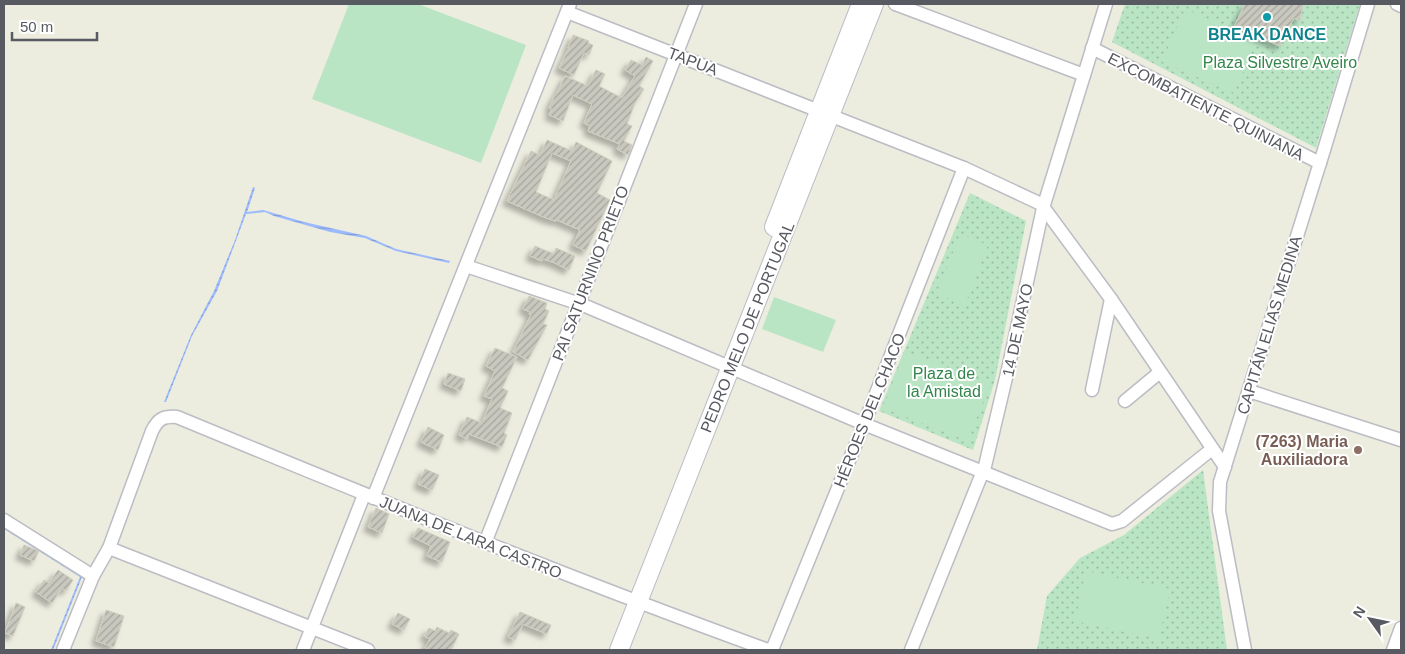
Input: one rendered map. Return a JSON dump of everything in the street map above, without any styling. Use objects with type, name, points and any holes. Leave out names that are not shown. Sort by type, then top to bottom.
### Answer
[{"type":"street","name":"PAI SATURNINO PRIETO","points":[[485,542],[696,4]]},
{"type":"street","name":"PEDRO MELO DE PORTUGAL","points":[[825,112],[861,4]]},
{"type":"street","name":"PEDRO MELO DE PORTUGAL","points":[[606,650],[632,601],[825,112],[874,4]]},
{"type":"street","points":[[895,4],[1084,76]]},
{"type":"street","name":"14 DE MAYO","points":[[912,650],[982,472],[1009,365],[1043,208],[1106,4]]},
{"type":"street","name":"CAPITÁN ELIAS MEDINA","points":[[1245,650],[1219,511],[1220,482],[1368,4]]},
{"type":"street","points":[[1397,4],[1401,6]]},
{"type":"street","name":"TAPUA","points":[[569,8],[676,55],[964,168],[1041,204],[1043,208]]},
{"type":"street","points":[[304,650],[466,266],[569,8]]},
{"type":"street","name":"EXCOMBATIENTE QUINIANA","points":[[1092,48],[1320,163]]},
{"type":"street","name":"HÉROES DEL CHACO","points":[[770,650],[864,424],[964,168]]},
{"type":"street","points":[[1043,208],[1111,299],[1224,467]]},
{"type":"street","points":[[466,266],[578,304],[864,424],[1112,524],[1122,520],[1212,449]]},
{"type":"street","points":[[1092,390],[1111,299]]},
{"type":"street","points":[[1125,402],[1160,372]]},
{"type":"street","points":[[1249,390],[1401,440]]},
{"type":"street","name":"JUANA DE LARA CASTRO","points":[[109,548],[157,422],[165,416],[176,417],[632,601],[770,650]]},
{"type":"street","points":[[4,520],[93,576]]},
{"type":"street","points":[[63,650],[93,576],[109,548],[368,650]]},
{"type":"street","name":"PEDRO MELO DE PORTUGAL","points":[[619,650],[632,601]]},
{"type":"street","points":[[1393,650],[1401,628]]},
{"type":"green space","points":[[349,4],[418,4],[526,45],[481,163],[312,99]]},
{"type":"green space","name":"Plaza Silvestre Aveiro","points":[[1125,4],[1360,4],[1316,148],[1112,42]]},
{"type":"green space","points":[[1185,9],[1257,40],[1234,93],[1162,62]]},
{"type":"green space","name":"Plaza de la Amistad","points":[[970,193],[1026,221],[995,380],[973,450],[879,411]]},
{"type":"green space","points":[[960,234],[988,245],[965,305],[937,294]]},
{"type":"green space","points":[[774,297],[836,320],[823,352],[762,329]]},
{"type":"green space","points":[[905,351],[990,384],[968,441],[883,408]]},
{"type":"green space","points":[[1203,470],[1227,650],[1037,650],[1047,596],[1080,558],[1124,535]]},
{"type":"green space","points":[[1086,571],[1170,589],[1159,639],[1075,621]]},
{"type":"water","points":[[253,187],[255,188],[247,212],[263,210],[304,222],[366,236],[396,249],[450,261],[449,263],[396,251],[365,238],[330,232],[265,212],[246,214],[217,291],[192,336],[166,402],[164,402],[191,335],[214,291],[235,240]]},
{"type":"water","points":[[4,527],[82,577],[53,650],[51,650],[80,577],[4,529]]},
{"type":"building","name":"BREAK DANCE","points":[[1245,4],[1303,4],[1300,21],[1294,18],[1280,46],[1234,27]]},
{"type":"building","points":[[573,35],[589,41],[588,43],[593,45],[589,55],[584,53],[574,75],[559,68]]},
{"type":"building","points":[[646,57],[653,61],[639,86],[644,89],[635,103],[627,124],[632,126],[624,141],[632,145],[628,155],[617,149],[620,144],[588,131],[590,126],[584,123],[592,104],[573,95],[563,121],[549,115],[552,109],[549,108],[565,76],[588,86],[596,70],[605,74],[599,86],[622,98],[635,76],[625,70],[631,60],[642,65]]},
{"type":"building","points":[[547,140],[572,151],[576,142],[612,161],[597,193],[610,200],[586,251],[573,245],[580,230],[507,201],[531,151],[540,155]],"holes":[[[552,153],[571,161],[554,200],[536,192]]]},
{"type":"building","points":[[535,246],[554,254],[556,248],[575,256],[569,270],[555,263],[543,259],[542,261],[530,256]]},
{"type":"building","points":[[529,296],[547,303],[545,309],[549,311],[543,324],[547,325],[528,360],[513,352],[531,315],[529,314],[530,312],[523,309]]},
{"type":"building","points":[[495,348],[517,357],[502,388],[508,391],[500,408],[512,413],[504,433],[507,435],[502,447],[469,434],[467,439],[459,435],[467,417],[482,423],[492,399],[484,396],[495,371],[486,366]]},
{"type":"building","points":[[448,373],[465,379],[461,391],[444,384]]},
{"type":"building","points":[[428,427],[444,435],[438,450],[421,442]]},
{"type":"building","points":[[425,469],[439,475],[432,490],[418,484]]},
{"type":"building","points":[[376,508],[389,514],[382,533],[368,527]]},
{"type":"building","points":[[418,528],[450,542],[442,562],[427,556],[431,546],[413,537]]},
{"type":"building","points":[[24,545],[39,551],[34,561],[20,555]]},
{"type":"building","points":[[58,570],[73,580],[66,591],[62,588],[52,603],[36,592],[44,580],[49,583]]},
{"type":"building","points":[[16,603],[25,607],[13,636],[5,633]]},
{"type":"building","points":[[106,610],[124,616],[114,647],[96,641]]},
{"type":"building","points":[[520,612],[551,625],[547,634],[523,624],[515,640],[508,637]]},
{"type":"building","points":[[398,613],[410,619],[404,630],[392,624]]},
{"type":"building","points":[[437,627],[449,633],[451,630],[459,634],[451,650],[430,650],[425,648],[430,639],[424,636],[429,628],[435,631]]},
{"type":"place","name":"BREAK DANCE","points":[[1267,17]]},
{"type":"place","name":"(7263) Maria Auxiliadora","points":[[1358,450]]}]
